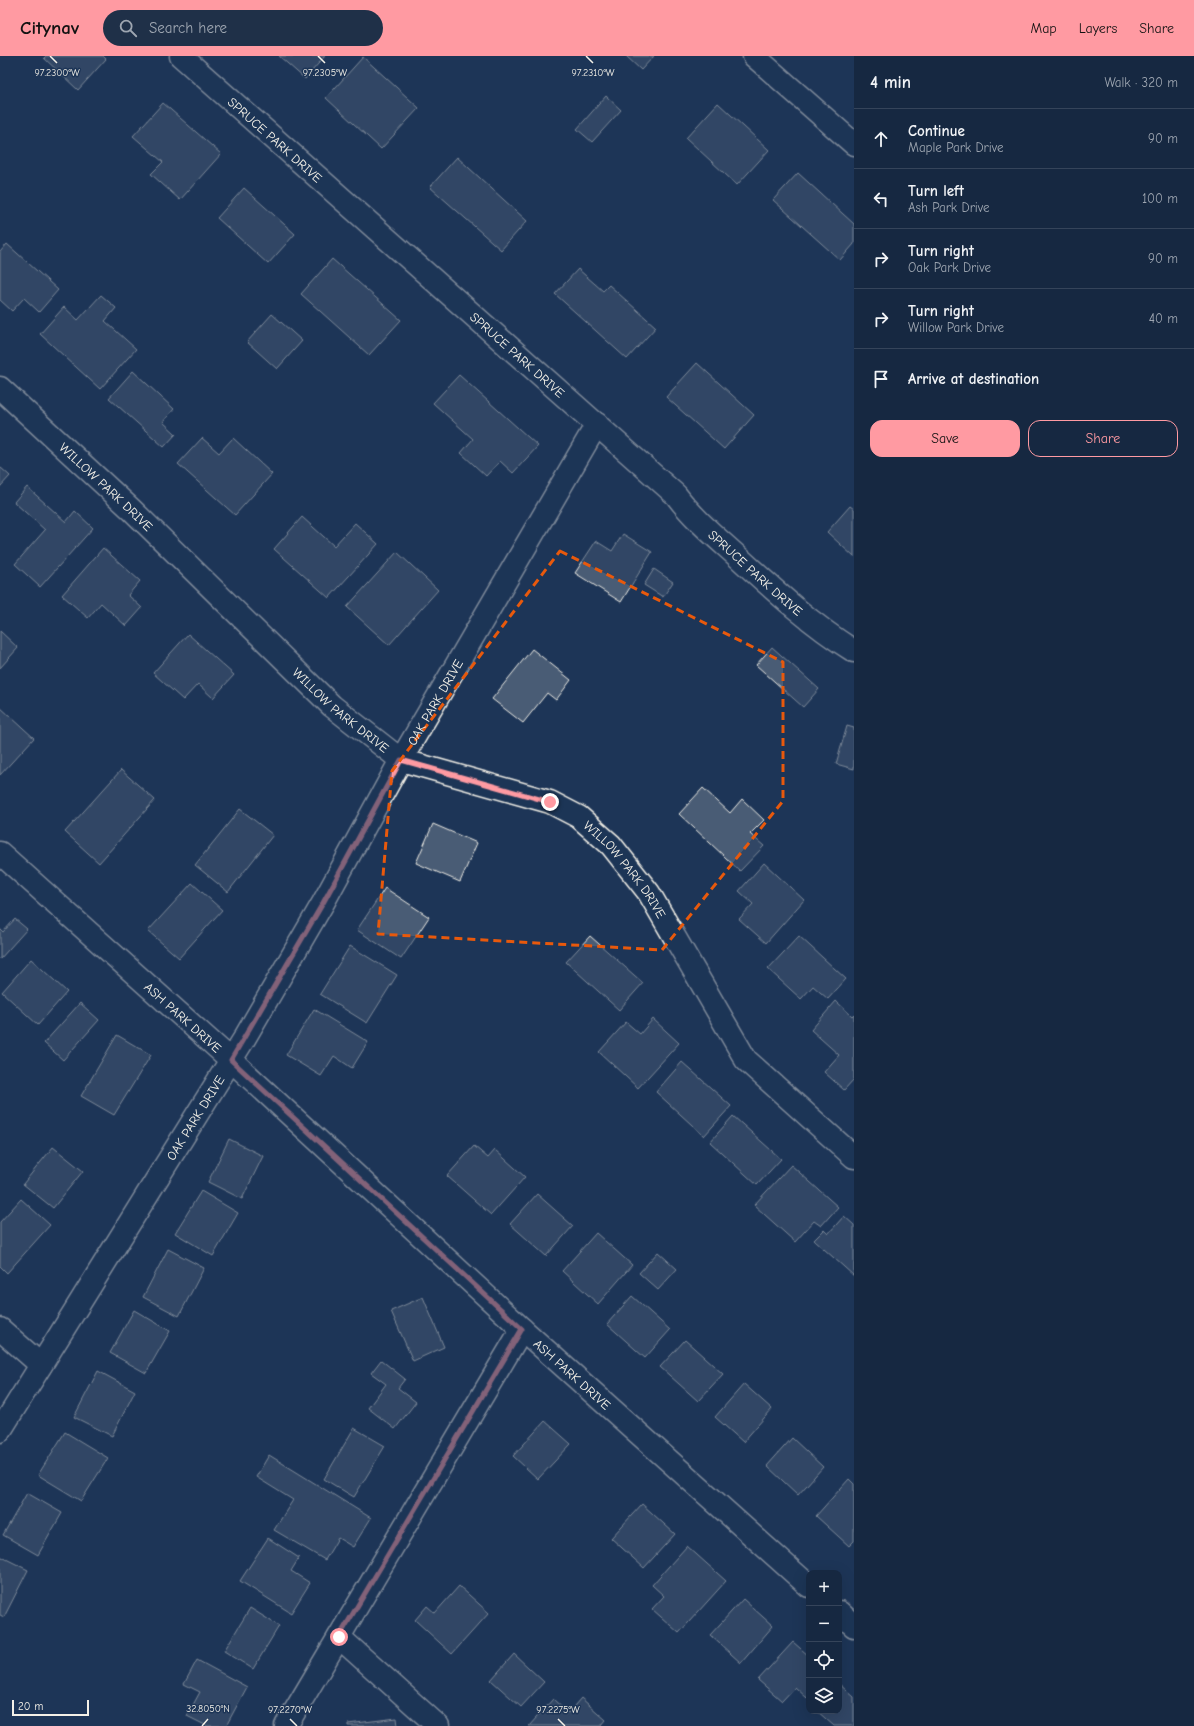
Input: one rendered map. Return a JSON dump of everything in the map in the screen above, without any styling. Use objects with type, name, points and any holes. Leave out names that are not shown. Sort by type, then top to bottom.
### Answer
[{"type":"street","name":"SPRUCE PARK DRIVE","points":[[181,56],[676,494],[690,513],[780,596],[837,640],[854,651]]},
{"type":"street","points":[[754,56],[854,144]]},
{"type":"street","name":"WILLOW PARK DRIVE","points":[[0,388],[132,510],[332,706],[401,760],[550,802],[579,817],[611,845],[649,894],[746,1060],[854,1157]]},
{"type":"street","name":"OAK PARK DRIVE","points":[[0,1431],[231,1060],[323,903],[401,760],[597,424]]},
{"type":"street","name":"ASH PARK DRIVE","points":[[0,853],[231,1060],[522,1329],[806,1583]]},
{"type":"street","points":[[0,1328],[41,1365]]},
{"type":"street","points":[[286,1726],[522,1329]]},
{"type":"street","points":[[842,1615],[854,1626]]},
{"type":"street","points":[[339,1637],[438,1726]]},
{"type":"highlighted area","points":[[560,551],[783,662],[783,801],[662,950],[378,934],[392,771]]},
{"type":"building","points":[[46,56],[103,56],[106,59],[78,90],[44,58]]},
{"type":"building","points":[[279,56],[325,56],[305,79]]},
{"type":"building","points":[[626,56],[654,56],[641,70]]},
{"type":"building","points":[[363,57],[419,108],[381,149],[326,98]]},
{"type":"building","points":[[606,96],[621,110],[592,142],[577,129]]},
{"type":"building","points":[[163,103],[221,154],[180,200],[151,174],[163,162],[133,136]]},
{"type":"building","points":[[718,103],[769,150],[737,185],[686,138]]},
{"type":"building","points":[[457,157],[527,221],[501,250],[430,187]]},
{"type":"building","points":[[798,173],[854,224],[854,244],[840,260],[773,200]]},
{"type":"building","points":[[244,188],[295,234],[268,264],[217,218]]},
{"type":"building","points":[[7,244],[58,290],[39,312],[24,298],[12,311],[0,300],[0,252]]},
{"type":"building","points":[[332,259],[401,320],[369,355],[301,294]]},
{"type":"building","points":[[578,269],[603,291],[609,285],[656,327],[627,359],[555,294]]},
{"type":"building","points":[[101,295],[116,308],[105,321],[136,349],[100,389],[40,334],[64,307],[78,320]]},
{"type":"building","points":[[272,314],[302,341],[277,369],[247,342]]},
{"type":"building","points":[[697,363],[754,415],[724,449],[666,397]]},
{"type":"building","points":[[133,371],[174,409],[163,422],[176,434],[164,447],[109,398]]},
{"type":"building","points":[[459,375],[538,446],[513,473],[500,461],[486,476],[461,453],[473,439],[433,403]]},
{"type":"building","points":[[202,438],[219,453],[233,438],[272,474],[235,515],[178,464]]},
{"type":"building","points":[[0,467],[10,476],[0,487]]},
{"type":"building","points":[[27,487],[66,522],[75,511],[93,528],[40,587],[15,564],[45,530],[14,502]]},
{"type":"building","points":[[850,506],[854,509],[854,557],[827,532]]},
{"type":"building","points":[[302,517],[334,546],[355,523],[378,544],[329,598],[274,549]]},
{"type":"building","points":[[623,534],[652,552],[621,602],[575,573],[596,541],[612,551]]},
{"type":"building","points":[[103,548],[140,581],[128,595],[142,608],[126,626],[101,603],[88,618],[62,595]]},
{"type":"building","points":[[397,552],[438,590],[389,645],[347,607]]},
{"type":"building","points":[[654,569],[673,582],[663,597],[644,585]]},
{"type":"building","points":[[0,631],[18,648],[0,668]]},
{"type":"building","points":[[188,634],[234,675],[213,698],[198,684],[183,700],[153,673]]},
{"type":"building","points":[[772,647],[819,689],[803,707],[756,665]]},
{"type":"building","points":[[532,649],[571,680],[556,700],[547,693],[523,723],[492,699]]},
{"type":"building","points":[[0,707],[34,738],[0,775]]},
{"type":"building","points":[[847,726],[854,728],[854,769],[836,764]]},
{"type":"building","points":[[121,770],[155,800],[99,863],[65,832]]},
{"type":"building","points":[[703,788],[730,813],[742,799],[764,820],[750,834],[764,846],[740,871],[679,814]]},
{"type":"building","points":[[240,809],[273,835],[228,892],[195,865]]},
{"type":"building","points":[[433,824],[477,843],[460,882],[416,863]]},
{"type":"building","points":[[764,863],[804,900],[766,943],[739,919],[753,904],[739,891]]},
{"type":"building","points":[[192,883],[222,910],[179,958],[148,931]]},
{"type":"building","points":[[385,888],[429,917],[401,959],[357,930]]},
{"type":"building","points":[[15,919],[27,929],[0,959],[0,929],[3,932]]},
{"type":"building","points":[[590,936],[643,983],[619,1010],[566,962]]},
{"type":"building","points":[[799,936],[846,979],[828,999],[813,986],[801,999],[768,969]]},
{"type":"building","points":[[350,946],[397,975],[367,1023],[320,994]]},
{"type":"building","points":[[31,959],[67,992],[38,1025],[2,992]]},
{"type":"building","points":[[836,1001],[852,1016],[854,1014],[854,1079],[844,1090],[824,1072],[839,1055],[811,1030]]},
{"type":"building","points":[[80,1003],[99,1020],[63,1060],[44,1043]]},
{"type":"building","points":[[314,1009],[368,1042],[352,1068],[334,1056],[321,1076],[286,1055]]},
{"type":"building","points":[[653,1019],[679,1043],[638,1088],[599,1052],[626,1022],[640,1034]]},
{"type":"building","points":[[117,1035],[151,1055],[114,1115],[81,1096]]},
{"type":"building","points":[[682,1062],[731,1106],[704,1136],[656,1092]]},
{"type":"building","points":[[733,1116],[781,1159],[757,1185],[710,1142]]},
{"type":"building","points":[[229,1139],[263,1156],[242,1199],[208,1182]]},
{"type":"building","points":[[474,1146],[488,1158],[495,1150],[525,1177],[491,1215],[447,1176]]},
{"type":"building","points":[[53,1147],[83,1171],[53,1208],[23,1184]]},
{"type":"building","points":[[791,1165],[838,1207],[821,1226],[814,1221],[795,1242],[754,1205]]},
{"type":"building","points":[[201,1191],[238,1213],[213,1256],[175,1233]]},
{"type":"building","points":[[537,1194],[573,1226],[546,1256],[510,1224]]},
{"type":"building","points":[[21,1199],[50,1225],[7,1273],[0,1266],[0,1222]]},
{"type":"building","points":[[844,1216],[854,1225],[854,1276],[814,1240],[824,1230],[828,1234]]},
{"type":"building","points":[[596,1233],[632,1265],[598,1304],[562,1271]]},
{"type":"building","points":[[168,1249],[204,1268],[179,1316],[143,1297]]},
{"type":"building","points":[[658,1252],[677,1269],[658,1290],[639,1273]]},
{"type":"building","points":[[632,1296],[670,1330],[645,1358],[607,1324]]},
{"type":"building","points":[[423,1297],[444,1347],[413,1361],[391,1311]]},
{"type":"building","points":[[134,1310],[170,1331],[146,1373],[110,1353]]},
{"type":"building","points":[[685,1340],[723,1374],[698,1401],[660,1367]]},
{"type":"building","points":[[381,1360],[405,1379],[398,1388],[416,1402],[395,1429],[368,1408],[386,1384],[371,1373]]},
{"type":"building","points":[[98,1371],[135,1391],[112,1436],[74,1417]]},
{"type":"building","points":[[744,1384],[772,1409],[743,1442],[715,1417]]},
{"type":"building","points":[[545,1421],[571,1444],[538,1479],[513,1456]]},
{"type":"building","points":[[354,1428],[385,1446],[354,1497],[324,1479]]},
{"type":"building","points":[[65,1432],[108,1458],[81,1501],[38,1475]]},
{"type":"building","points":[[792,1438],[823,1467],[798,1495],[767,1466]]},
{"type":"building","points":[[269,1455],[371,1518],[353,1547],[338,1538],[325,1560],[274,1530],[293,1500],[256,1477]]},
{"type":"building","points":[[849,1479],[854,1484],[854,1541],[849,1546],[816,1516]]},
{"type":"building","points":[[27,1493],[62,1513],[38,1555],[3,1535]]},
{"type":"building","points":[[642,1504],[675,1534],[644,1568],[611,1538]]},
{"type":"building","points":[[268,1538],[299,1558],[291,1571],[310,1583],[291,1613],[240,1581]]},
{"type":"building","points":[[687,1546],[726,1581],[679,1633],[652,1609],[664,1596],[652,1585]]},
{"type":"building","points":[[0,1556],[28,1570],[4,1617],[0,1615]]},
{"type":"building","points":[[459,1586],[489,1613],[452,1654],[415,1620],[427,1606],[435,1613]]},
{"type":"building","points":[[743,1599],[773,1626],[741,1663],[710,1635]]},
{"type":"building","points":[[250,1608],[279,1626],[253,1669],[224,1651]]},
{"type":"building","points":[[793,1642],[806,1653],[806,1697],[795,1687],[782,1701],[758,1680]]},
{"type":"building","points":[[514,1654],[544,1682],[521,1707],[491,1680]]},
{"type":"building","points":[[197,1660],[247,1687],[226,1726],[207,1726],[187,1716],[200,1692],[184,1684]]},
{"type":"building","points":[[842,1687],[854,1697],[854,1726],[834,1726],[820,1714],[842,1714]]},
{"type":"building","points":[[581,1698],[606,1720],[601,1726],[529,1726],[553,1699],[568,1713]]},
{"type":"building","points":[[397,1718],[398,1726],[348,1726],[348,1724]]},
{"type":"route","points":[[339,1637],[522,1329],[231,1060],[323,903],[401,760],[550,802]]}]
